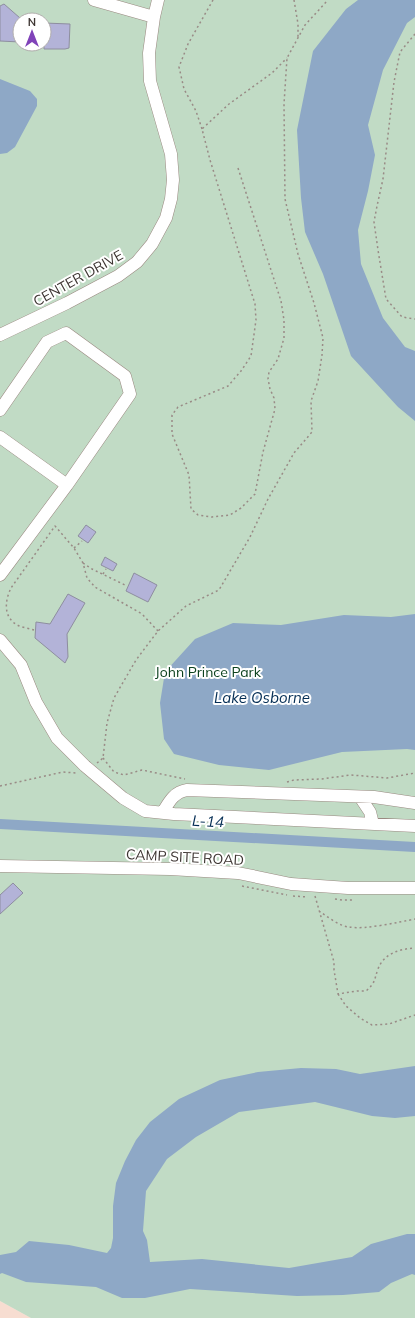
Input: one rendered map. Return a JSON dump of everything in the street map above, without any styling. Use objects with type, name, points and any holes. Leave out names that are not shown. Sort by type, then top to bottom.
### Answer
[{"type":"street","points":[[94,0],[109,2],[154,17]]},
{"type":"street","name":"CENTER DRIVE","points":[[0,334],[67,303],[118,276],[137,262],[152,244],[166,218],[171,199],[173,180],[171,154],[150,81],[149,53],[158,0]]},
{"type":"street","points":[[0,410],[47,342],[66,333],[125,376],[130,394],[67,485],[0,575]]},
{"type":"street","points":[[0,437],[67,485]]},
{"type":"street","points":[[0,640],[21,665],[36,702],[57,738],[88,768],[128,801],[145,811],[415,826]]},
{"type":"street","points":[[163,812],[173,796],[181,791],[187,790],[360,797],[415,803]]},
{"type":"street","points":[[360,797],[370,812],[374,824]]},
{"type":"street","name":"CAMP SITE ROAD","points":[[0,866],[170,869],[238,873],[291,884],[348,888],[415,888]]},
{"type":"path","points":[[213,0],[188,44],[179,67],[184,89],[196,111],[255,304],[256,320],[251,356],[228,386],[178,407],[172,415],[172,434],[189,475],[190,509],[198,515],[212,517],[230,515],[241,508],[255,494],[263,452],[275,409],[274,398],[268,379],[269,372],[278,359],[284,338],[284,320],[280,301],[238,168]]},
{"type":"path","points":[[294,0],[298,24],[298,38]]},
{"type":"path","points":[[202,130],[229,104],[272,73],[287,58],[305,25],[328,0]]},
{"type":"path","points":[[415,34],[400,52],[394,82],[383,179],[374,222],[386,299],[402,317],[415,319]]},
{"type":"path","points":[[190,781],[142,770],[124,775],[114,772],[103,758],[107,723],[114,698],[136,660],[158,631],[186,606],[219,590],[250,537],[268,499],[294,453],[312,432],[311,402],[318,381],[323,338],[314,303],[298,254],[285,199],[284,104],[287,58]]},
{"type":"path","points":[[34,630],[21,626],[12,621],[6,607],[6,598],[55,526],[74,548],[83,562],[87,578],[95,587],[142,614],[158,631]]},
{"type":"path","points":[[74,548],[82,541]]},
{"type":"path","points":[[83,562],[127,586]]},
{"type":"path","points":[[103,574],[106,569]]},
{"type":"path","points":[[0,786],[63,772],[81,773],[103,758]]},
{"type":"path","points":[[282,784],[294,780],[321,779],[351,775],[387,778],[415,773]]},
{"type":"path","points":[[315,896],[334,962],[338,994],[346,1006],[360,1018],[372,1025],[389,1024],[415,1015]]},
{"type":"path","points":[[319,911],[332,920],[349,928],[366,927],[415,919]]},
{"type":"path","points":[[338,994],[366,991],[373,985],[378,968],[384,959],[398,950],[415,948]]},
{"type":"shaded area","points":[[0,1301],[31,1318],[0,1318]]},
{"type":"green space","name":"John Prince Park","points":[[0,0],[415,0],[415,1318],[31,1318],[0,1301]]},
{"type":"water","points":[[358,0],[415,0],[415,17],[407,23],[383,70],[368,125],[375,155],[358,230],[361,264],[383,318],[405,347],[415,351],[415,421],[398,407],[351,356],[323,274],[305,232],[301,198],[297,130],[313,51],[346,9]]},
{"type":"water","points":[[0,79],[30,91],[37,99],[37,106],[15,147],[7,153],[0,154]]},
{"type":"water","name":"Lake Osborne","points":[[415,614],[415,750],[407,749],[342,752],[269,770],[219,765],[174,754],[164,739],[160,703],[165,672],[195,639],[233,623],[281,625],[344,615],[391,617]]},
{"type":"water","points":[[415,1066],[415,1116],[395,1118],[372,1116],[315,1102],[239,1112],[196,1137],[167,1159],[146,1191],[143,1231],[147,1240],[150,1262],[202,1259],[289,1268],[352,1257],[371,1244],[407,1234],[415,1234],[415,1275],[412,1274],[391,1283],[379,1292],[343,1295],[297,1296],[190,1289],[145,1298],[122,1298],[96,1287],[26,1282],[2,1273],[0,1274],[0,1255],[16,1252],[29,1241],[69,1245],[107,1253],[111,1248],[113,1238],[113,1206],[116,1183],[125,1161],[136,1140],[150,1122],[179,1099],[220,1080],[258,1072],[301,1068],[336,1069],[360,1074]]},
{"type":"building","points":[[4,4],[13,12],[12,42],[0,41],[0,6]]},
{"type":"building","points":[[52,23],[70,24],[69,48],[52,49]]},
{"type":"building","points":[[86,525],[96,532],[88,543],[78,536]]},
{"type":"building","points":[[105,557],[117,564],[113,571],[101,565]]},
{"type":"building","points":[[134,573],[157,585],[148,602],[126,591]]},
{"type":"building","points":[[68,594],[85,603],[67,634],[68,657],[65,663],[35,638],[36,622],[50,624]]},
{"type":"building","points":[[13,883],[23,893],[0,914],[0,895]]},
{"type":"waterway","name":"L-14","points":[[0,824],[415,847]]}]
